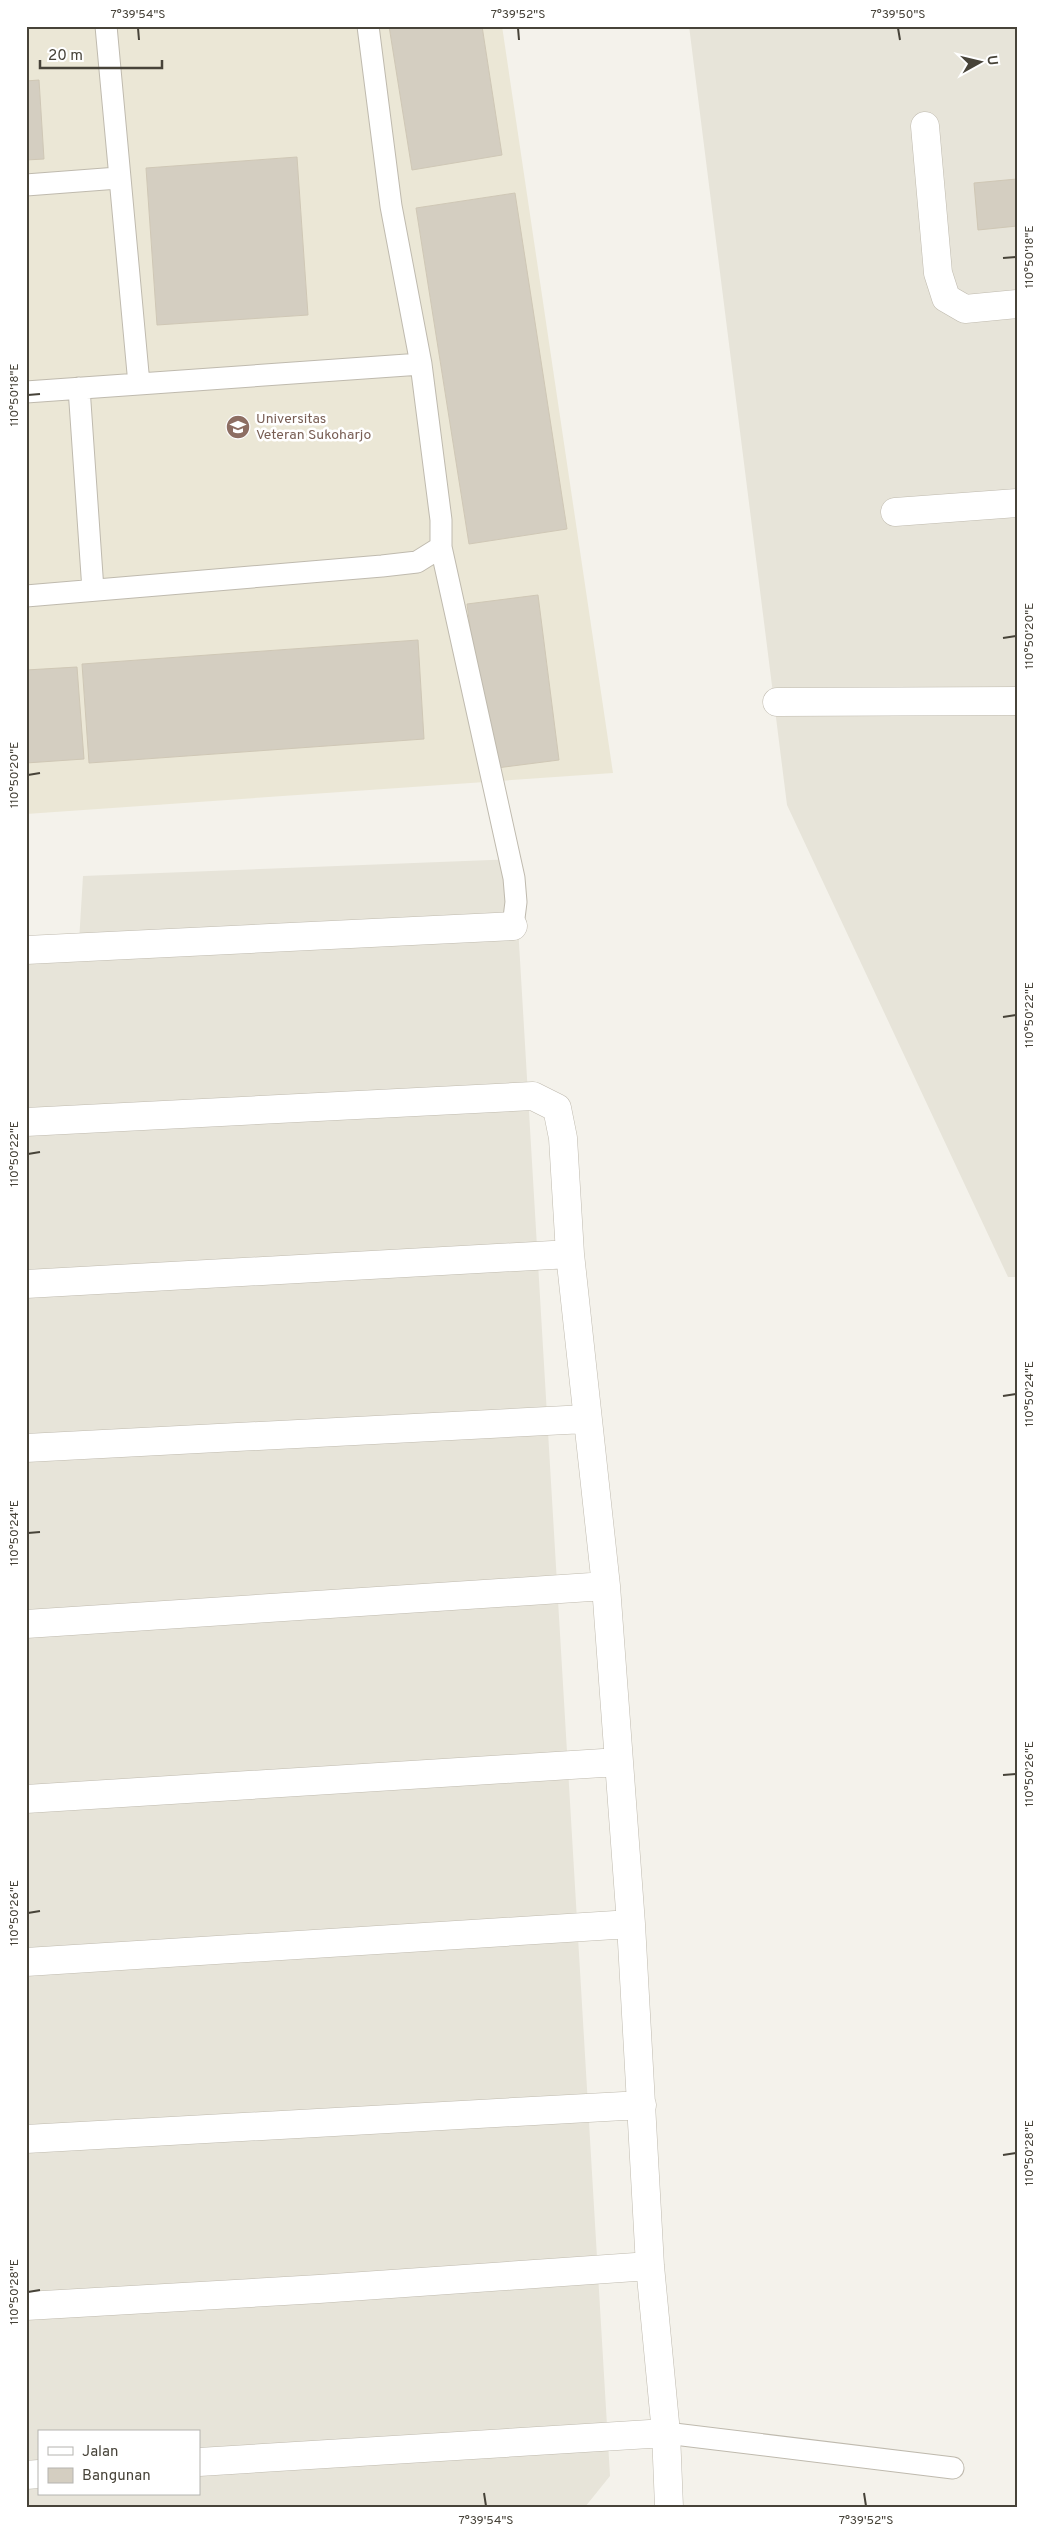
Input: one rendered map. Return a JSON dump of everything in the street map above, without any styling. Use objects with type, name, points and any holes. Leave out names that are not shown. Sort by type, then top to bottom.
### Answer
[{"type":"street","points":[[925,126],[938,273],[946,298],[966,309],[1017,304]]},
{"type":"street","points":[[896,512],[1017,503]]},
{"type":"street","points":[[777,702],[1017,701]]},
{"type":"street","points":[[26,950],[513,926]]},
{"type":"street","points":[[26,1122],[533,1096],[557,1108],[562,1138],[570,1254],[586,1418],[606,1586],[631,1924],[650,2266],[666,2433],[669,2507]]},
{"type":"street","points":[[26,1284],[570,1254]]},
{"type":"street","points":[[26,1448],[586,1418]]},
{"type":"street","points":[[26,1624],[606,1586]]},
{"type":"street","points":[[26,1799],[620,1762]]},
{"type":"street","points":[[26,1962],[631,1924]]},
{"type":"street","points":[[26,2139],[642,2105]]},
{"type":"street","points":[[26,2306],[650,2266]]},
{"type":"street","points":[[200,2462],[666,2433]]},
{"type":"lane","points":[[106,26],[118,178],[139,384]]},
{"type":"lane","points":[[368,26],[391,206],[421,364],[441,520],[441,547],[514,878],[516,902],[513,926]]},
{"type":"lane","points":[[26,185],[118,178]]},
{"type":"lane","points":[[26,392],[421,364]]},
{"type":"lane","points":[[79,388],[94,590]]},
{"type":"lane","points":[[26,596],[417,562],[441,547]]},
{"type":"lane","points":[[666,2433],[953,2468]]},
{"type":"shaded area","name":"Universitas Veteran Sukoharjo","points":[[26,26],[389,26],[412,170],[502,155],[482,26],[502,26],[613,773],[26,814],[26,160],[44,158],[39,81],[26,81]],"holes":[[[297,157],[308,315],[157,325],[146,168]],[[514,193],[567,529],[469,544],[416,208]],[[538,595],[559,760],[489,768],[467,605]],[[418,640],[424,739],[89,763],[82,664]]]},
{"type":"shaded area","points":[[689,26],[1017,26],[1017,1277],[1008,1277],[787,805]]},
{"type":"shaded area","points":[[514,859],[610,2476],[585,2507],[26,2507],[26,962],[78,958],[83,876]]},
{"type":"building","points":[[389,26],[482,26],[502,155],[412,170]]},
{"type":"building","points":[[39,80],[44,159],[26,160],[26,81]]},
{"type":"building","points":[[297,157],[308,315],[157,325],[146,168]]},
{"type":"building","points":[[1017,179],[1017,226],[978,230],[974,183]]},
{"type":"building","points":[[515,193],[567,529],[469,544],[416,208]]},
{"type":"building","points":[[538,595],[559,760],[489,769],[467,604]]},
{"type":"building","points":[[418,640],[424,739],[89,763],[82,664]]},
{"type":"building","points":[[77,667],[84,759],[26,763],[26,670]]},
{"type":"place","name":"Universitas Veteran Sukoharjo","points":[[238,427]]}]
